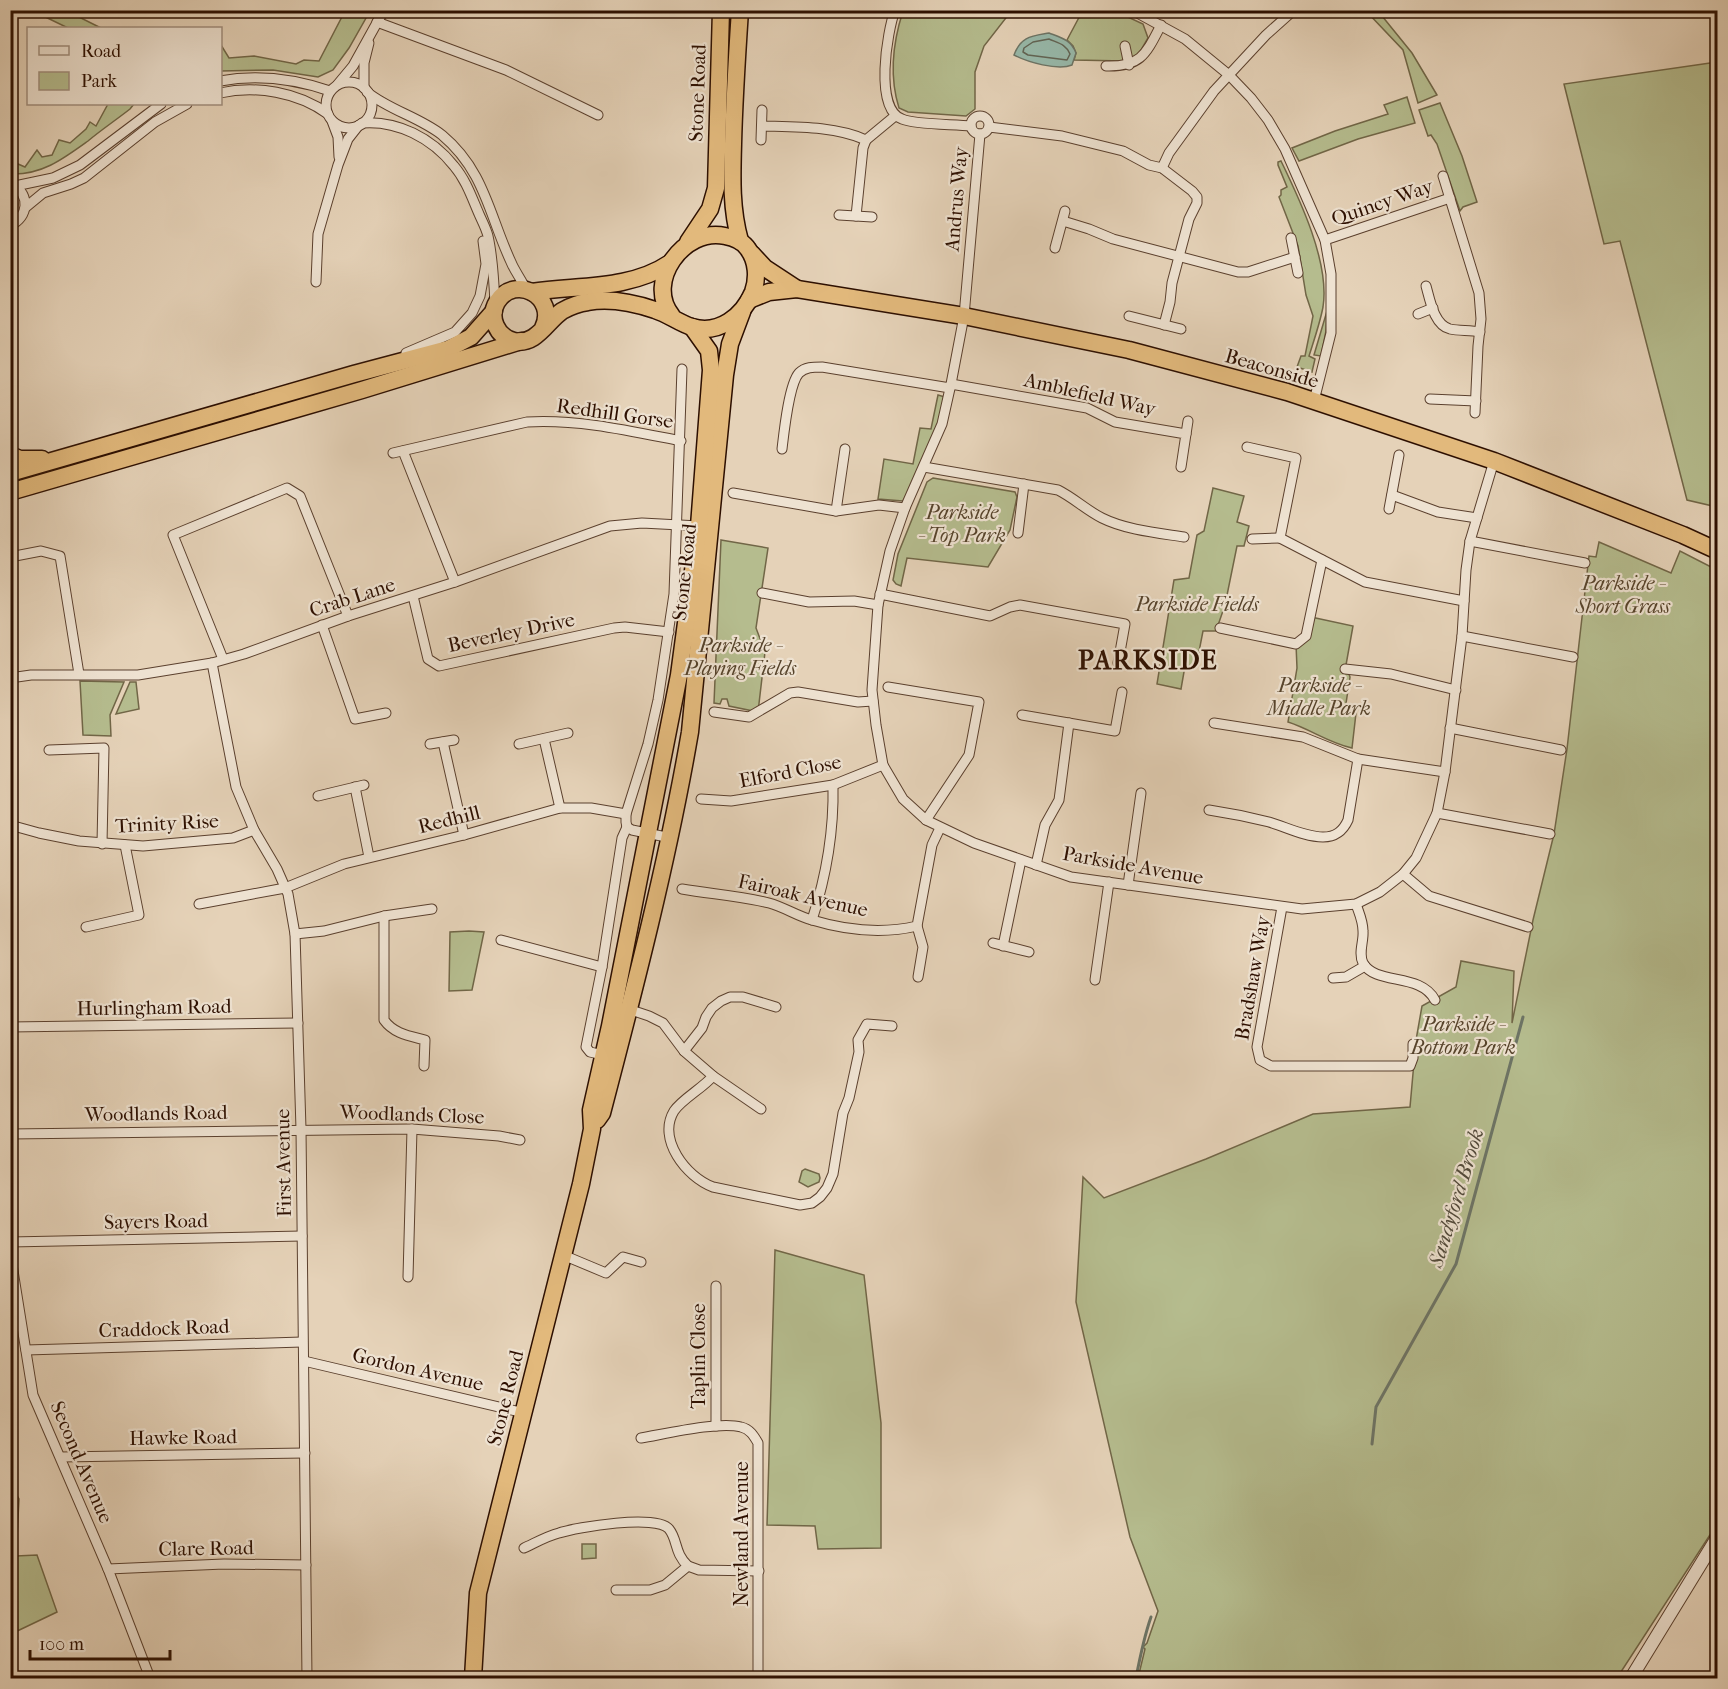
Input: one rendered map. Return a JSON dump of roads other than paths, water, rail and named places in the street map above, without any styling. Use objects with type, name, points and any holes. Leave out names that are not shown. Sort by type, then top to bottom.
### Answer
[{"type":"highway","name":"Stone Road","points":[[688,242],[710,209],[716,188],[721,10]]},
{"type":"highway","name":"Stone Road","points":[[740,10],[734,99],[732,196],[734,215],[746,247]]},
{"type":"highway","points":[[10,492],[529,340],[563,310],[587,302],[621,301],[672,316],[692,327],[706,329],[717,327],[733,320],[745,306],[756,280],[756,268],[746,247],[716,234],[698,237],[688,242],[671,262],[664,275],[663,302],[672,316]]},
{"type":"highway","name":"Beaconside","points":[[746,247],[765,268],[797,289]]},
{"type":"highway","points":[[10,473],[448,349],[471,337],[495,308],[500,298],[517,289],[529,291],[596,286],[645,277],[671,262]]},
{"type":"highway","name":"Beaconside","points":[[745,306],[769,291],[797,289],[964,316],[1129,350],[1314,400],[1494,461],[1718,551]]},
{"type":"highway","points":[[529,291],[540,299],[545,308],[546,318],[543,328]]},
{"type":"highway","name":"Stone Road","points":[[473,1678],[478,1593],[581,1184],[592,1129],[591,1110],[603,1056],[621,1007],[671,838],[690,732],[725,375],[730,344],[745,306]]},
{"type":"highway","points":[[495,308],[495,324],[502,335],[521,342]]},
{"type":"highway","name":"Stone Road","points":[[592,1129],[602,1113],[621,1007],[648,832],[679,675],[699,526],[711,358],[704,342],[692,327]]},
{"type":"highway","points":[[10,455],[20,459],[62,459]]},
{"type":"street","points":[[338,165],[339,148],[326,102],[330,91],[339,84],[353,66],[384,10]]},
{"type":"street","points":[[895,10],[888,36],[886,77],[887,99],[895,116],[907,121],[971,126]]},
{"type":"street","points":[[1132,10],[1185,39],[1229,75],[1262,113],[1285,149],[1325,240],[1331,274],[1331,333],[1314,400]]},
{"type":"street","points":[[1162,168],[1169,153],[1214,91],[1266,35],[1294,10]]},
{"type":"street","points":[[378,22],[506,70],[598,115]]},
{"type":"street","points":[[1106,66],[1129,65],[1142,58],[1161,25]]},
{"type":"street","points":[[316,282],[318,234],[338,165],[348,139],[369,114],[371,106],[365,90],[364,63],[372,32]]},
{"type":"street","points":[[1125,46],[1129,65]]},
{"type":"street","points":[[222,81],[252,78],[281,79],[330,91]]},
{"type":"street","points":[[339,84],[353,83],[385,104],[424,123],[457,149],[472,169],[487,197],[511,262],[529,291]]},
{"type":"street","points":[[222,93],[235,90],[284,94],[302,98],[344,127],[376,122],[400,127],[420,136],[437,149],[454,165],[472,196],[488,233],[494,266],[495,308]]},
{"type":"street","points":[[13,185],[53,177],[80,165],[160,105]]},
{"type":"street","points":[[10,226],[23,216],[26,207],[43,193],[84,177],[155,122],[184,105]]},
{"type":"street","points":[[761,140],[762,110]]},
{"type":"street","points":[[856,216],[863,148],[866,140],[895,116]]},
{"type":"street","points":[[980,117],[986,119],[989,127],[986,132],[980,134],[974,132],[971,126],[973,120],[980,117]]},
{"type":"street","points":[[762,126],[853,134],[866,140]]},
{"type":"street","points":[[989,127],[1073,138],[1124,152],[1149,165],[1162,168],[1192,191],[1197,197],[1197,203],[1189,219],[1164,325]]},
{"type":"street","name":"Andrus Way","points":[[964,316],[962,266],[980,134]]},
{"type":"street","name":"Quincy Way","points":[[1443,176],[1479,292],[1481,319],[1476,413]]},
{"type":"street","points":[[13,185],[22,192],[26,207]]},
{"type":"street","name":"Quincy Way","points":[[1325,240],[1450,198]]},
{"type":"street","points":[[1055,248],[1065,211]]},
{"type":"street","points":[[839,215],[872,217]]},
{"type":"street","points":[[354,374],[455,332],[468,319],[480,296],[486,264],[480,217]]},
{"type":"street","points":[[1063,221],[1113,239],[1238,272],[1248,272],[1295,257]]},
{"type":"street","points":[[1291,237],[1298,273]]},
{"type":"street","points":[[1426,286],[1437,318],[1444,326],[1451,329],[1480,332]]},
{"type":"street","points":[[1418,314],[1433,308]]},
{"type":"street","name":"Parkside Avenue","points":[[964,316],[942,424],[905,508],[890,551],[878,605],[873,701],[883,765],[903,799],[926,820],[940,828],[1021,860],[1071,877],[1302,909],[1356,904],[1380,892],[1403,874],[1416,858],[1437,813],[1456,690],[1470,541],[1494,461]]},
{"type":"street","points":[[1129,316],[1181,329]]},
{"type":"street","name":"Amblefield Way","points":[[786,444],[792,386],[800,372],[806,368],[822,367],[1087,408],[1115,422],[1186,434]]},
{"type":"street","name":"Stone Road","points":[[603,1056],[590,1052],[586,1047],[602,967],[622,838],[627,827],[626,814],[648,744],[669,632],[674,594],[682,369]]},
{"type":"street","points":[[1430,399],[1476,401]]},
{"type":"street","name":"Redhill Gorse","points":[[455,582],[398,452],[527,422],[543,421],[570,421],[681,441]]},
{"type":"street","points":[[1181,467],[1188,421]]},
{"type":"street","points":[[1247,447],[1296,458],[1280,538]]},
{"type":"street","points":[[836,510],[845,448]]},
{"type":"street","points":[[1389,509],[1399,455]]},
{"type":"street","points":[[924,467],[1058,490],[1073,497],[1100,518],[1184,537]]},
{"type":"street","points":[[1018,533],[1024,484]]},
{"type":"street","points":[[223,659],[173,535],[286,488],[300,496],[348,616]]},
{"type":"street","points":[[733,493],[836,510],[879,505],[905,508]]},
{"type":"street","points":[[1392,495],[1438,512],[1477,518]]},
{"type":"street","name":"Crab Lane","points":[[10,678],[31,675],[138,675],[212,663],[455,582],[610,526],[642,523],[699,526]]},
{"type":"street","points":[[1252,539],[1280,538],[1365,582],[1464,601]]},
{"type":"street","points":[[1470,541],[1585,563]]},
{"type":"street","points":[[10,557],[41,550],[60,556],[78,674]]},
{"type":"street","points":[[1220,627],[1296,644],[1306,636],[1322,560]]},
{"type":"street","points":[[762,593],[809,602],[854,601],[878,605]]},
{"type":"street","points":[[880,594],[990,616],[1020,605],[1125,624],[1118,663]]},
{"type":"street","name":"Beverley Drive","points":[[413,596],[428,659],[439,666],[614,628],[669,632]]},
{"type":"street","points":[[322,625],[355,720],[386,714]]},
{"type":"street","points":[[1462,636],[1573,657]]},
{"type":"street","name":"First Avenue","points":[[212,663],[233,775],[254,830],[277,869],[285,888],[295,934],[301,1129],[307,1678]]},
{"type":"street","points":[[1346,669],[1391,674],[1456,690]]},
{"type":"street","points":[[888,687],[979,702],[969,755],[926,820]]},
{"type":"street","points":[[714,712],[748,717],[790,693],[798,692],[858,702],[873,701]]},
{"type":"street","points":[[1022,715],[1115,731],[1122,692]]},
{"type":"street","points":[[1036,865],[1045,825],[1059,800],[1069,723]]},
{"type":"street","points":[[1214,723],[1302,737],[1358,759],[1445,772]]},
{"type":"street","points":[[1450,728],[1561,750]]},
{"type":"street","points":[[519,744],[568,733]]},
{"type":"street","points":[[544,739],[560,808]]},
{"type":"street","points":[[430,744],[454,740]]},
{"type":"street","points":[[443,742],[464,835]]},
{"type":"street","points":[[49,750],[104,748],[102,844]]},
{"type":"street","points":[[1209,810],[1270,822],[1311,835],[1323,837],[1336,835],[1344,829],[1348,820],[1358,759]]},
{"type":"street","name":"Elford Close","points":[[701,799],[731,801],[833,785],[883,765]]},
{"type":"street","points":[[812,920],[834,822],[833,785]]},
{"type":"street","points":[[318,796],[359,786],[369,857]]},
{"type":"street","points":[[1128,885],[1142,793]]},
{"type":"street","name":"Redhill","points":[[199,904],[285,888],[344,864],[464,835],[560,808],[591,808],[626,814]]},
{"type":"street","points":[[1437,813],[1550,834]]},
{"type":"street","name":"Trinity Rise","points":[[10,825],[39,833],[102,844],[125,845],[157,845],[233,838],[254,830]]},
{"type":"street","points":[[627,827],[671,838]]},
{"type":"street","points":[[918,977],[923,947],[917,926],[932,845],[940,828]]},
{"type":"street","points":[[86,927],[139,915],[125,845]]},
{"type":"street","points":[[1003,946],[1021,860]]},
{"type":"street","points":[[1403,874],[1429,896],[1528,927]]},
{"type":"street","points":[[1095,980],[1109,882]]},
{"type":"street","name":"Fairoak Avenue","points":[[682,889],[770,904],[812,920],[880,930],[900,930],[917,926]]},
{"type":"street","points":[[1356,904],[1362,920],[1364,934],[1361,960],[1365,966],[1375,973],[1418,985],[1430,991],[1435,1000]]},
{"type":"street","name":"Bradshaw Way","points":[[1282,907],[1257,1047],[1260,1060],[1271,1066],[1410,1066],[1413,1058],[1413,1044]]},
{"type":"street","points":[[295,934],[324,931],[384,916],[432,909]]},
{"type":"street","points":[[384,916],[384,1020],[397,1032],[425,1040],[424,1066]]},
{"type":"street","points":[[501,940],[602,967]]},
{"type":"street","points":[[993,943],[1029,952]]},
{"type":"street","points":[[1333,978],[1346,977],[1365,966]]},
{"type":"street","points":[[684,1051],[702,1028],[712,1008],[721,1001],[730,997],[743,997],[776,1007]]},
{"type":"street","points":[[621,1007],[663,1023],[684,1051],[713,1076],[761,1109]]},
{"type":"street","name":"Hurlingham Road","points":[[10,1027],[298,1023]]},
{"type":"street","points":[[713,1076],[674,1112],[669,1134],[681,1164],[700,1182],[713,1187],[800,1205],[812,1203],[827,1188],[833,1174],[843,1113],[859,1052],[858,1040],[867,1024],[892,1026]]},
{"type":"street","name":"Woodlands Close","points":[[301,1129],[412,1129],[499,1136],[520,1140]]},
{"type":"street","name":"Woodlands Road","points":[[10,1134],[301,1129]]},
{"type":"street","points":[[408,1277],[412,1129]]},
{"type":"street","name":"Sayers Road","points":[[10,1242],[302,1236]]},
{"type":"street","name":"Second Avenue","points":[[10,1252],[33,1395],[108,1569],[150,1678]]},
{"type":"street","points":[[563,1255],[606,1273],[622,1257],[641,1262]]},
{"type":"street","name":"Taplin Close","points":[[716,1286],[716,1426]]},
{"type":"street","name":"Craddock Road","points":[[26,1350],[302,1342]]},
{"type":"street","name":"Gordon Avenue","points":[[304,1360],[524,1413]]},
{"type":"street","name":"Newland Avenue","points":[[641,1438],[716,1426],[739,1426],[754,1435],[758,1443],[758,1678]]},
{"type":"street","name":"Hawke Road","points":[[61,1457],[304,1453]]},
{"type":"street","points":[[524,1548],[557,1533],[590,1526],[651,1521],[661,1523],[669,1529],[679,1556],[688,1566],[699,1570],[759,1571]]},
{"type":"street","points":[[1631,1678],[1718,1536]]},
{"type":"street","name":"Clare Road","points":[[108,1569],[224,1564],[306,1565]]},
{"type":"street","points":[[616,1590],[650,1590],[665,1585],[688,1566]]},
{"type":"water","points":[[1049,33],[1072,45],[1076,53],[1072,65],[1051,66],[1034,63],[1014,55],[1024,40]]},
{"type":"waterway","name":"Sandyford Brook","points":[[1372,1444],[1376,1407],[1456,1264],[1523,1017]]},
{"type":"waterway","name":"Sandyford Brook","points":[[1136,1678],[1151,1617]]},
{"type":"district","name":"PARKSIDE","points":[[1148,660]]},
{"type":"park label","name":"Parkside - Top Park","points":[[962,524]]},
{"type":"park label","name":"Parkside - Short Grass","points":[[1623,594]]},
{"type":"park label","name":"Parkside Fields","points":[[1197,604]]},
{"type":"park label","name":"Parkside - Playing Fields","points":[[740,656]]},
{"type":"park label","name":"Parkside - Middle Park","points":[[1319,696]]},
{"type":"park label","name":"Parkside - Bottom Park","points":[[1463,1036]]}]
